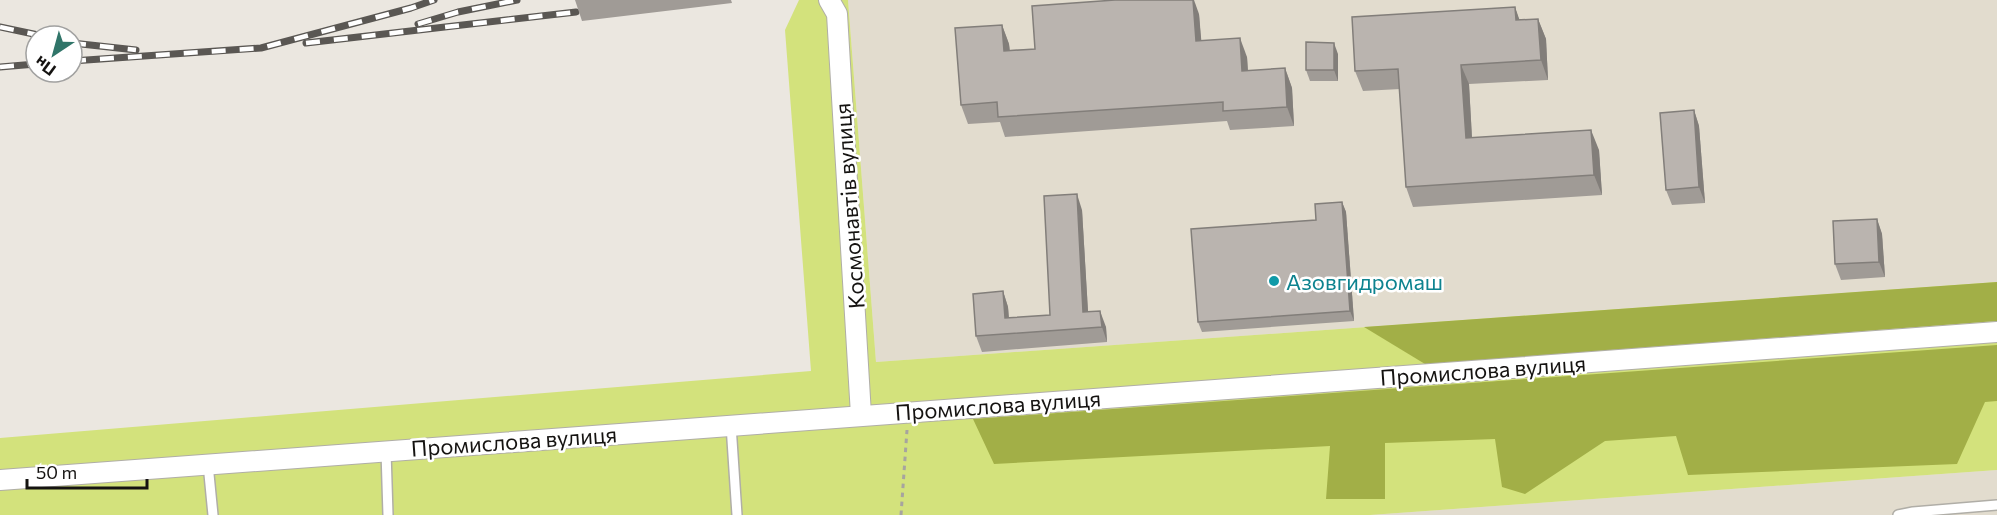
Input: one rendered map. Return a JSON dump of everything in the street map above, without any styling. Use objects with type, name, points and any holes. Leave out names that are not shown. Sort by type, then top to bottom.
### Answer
[{"type":"street","name":"Космонавтів вулиця","points":[[829,0],[837,14],[861,415]]},
{"type":"street","name":"Промислова вулиця","points":[[0,480],[1997,332]]},
{"type":"lane","points":[[731,425],[737,515]]},
{"type":"lane","points":[[386,451],[388,515]]},
{"type":"lane","points":[[208,464],[211,512]]},
{"type":"lane","points":[[1898,515],[1997,505]]},
{"type":"path","points":[[901,515],[908,412]]},
{"type":"shaded area","points":[[848,0],[1997,0],[1997,282],[876,362]]},
{"type":"shaded area","points":[[1997,470],[1997,515],[1370,515]]},
{"type":"green space","points":[[799,0],[848,0],[876,362],[1997,282],[1997,470],[1370,515],[0,515],[0,438],[811,371],[785,30]]},
{"type":"green space","points":[[1997,282],[1997,321],[1425,364],[1364,327]]},
{"type":"green space","points":[[1997,345],[1997,401],[1985,402],[1957,464],[1688,475],[1676,436],[1605,441],[1525,494],[1502,487],[1495,439],[1385,443],[1385,499],[1326,499],[1330,446],[994,464],[973,419]]},
{"type":"building","points":[[1115,0],[1193,0],[1196,41],[1240,38],[1242,71],[1285,68],[1287,107],[1223,111],[1223,102],[998,117],[997,102],[961,105],[955,28],[1002,25],[1004,51],[1035,49],[1032,6]]},
{"type":"building","points":[[1515,7],[1516,20],[1538,19],[1541,60],[1461,65],[1466,138],[1591,130],[1594,175],[1406,187],[1398,69],[1355,71],[1352,17]]},
{"type":"building","points":[[1306,42],[1334,43],[1334,70],[1306,70]]},
{"type":"building","points":[[1694,110],[1699,187],[1666,190],[1660,113]]},
{"type":"building","points":[[1077,194],[1083,312],[1100,311],[1102,327],[976,336],[973,294],[1003,291],[1005,318],[1050,315],[1044,196]]},
{"type":"building","name":"Азовгидромаш","points":[[1342,202],[1350,311],[1198,322],[1191,229],[1316,220],[1315,204]]},
{"type":"building","points":[[1877,219],[1879,262],[1835,264],[1833,221]]},
{"type":"railway","points":[[84,60],[261,48],[434,0]]},
{"type":"railway","points":[[418,24],[458,12],[517,0]]},
{"type":"railway","points":[[306,43],[576,12]]},
{"type":"railway","points":[[0,27],[24,32]]},
{"type":"railway","points":[[84,44],[136,50]]},
{"type":"railway","points":[[0,67],[24,65]]},
{"type":"place","name":"Азовгидромаш","points":[[1274,281]]}]
